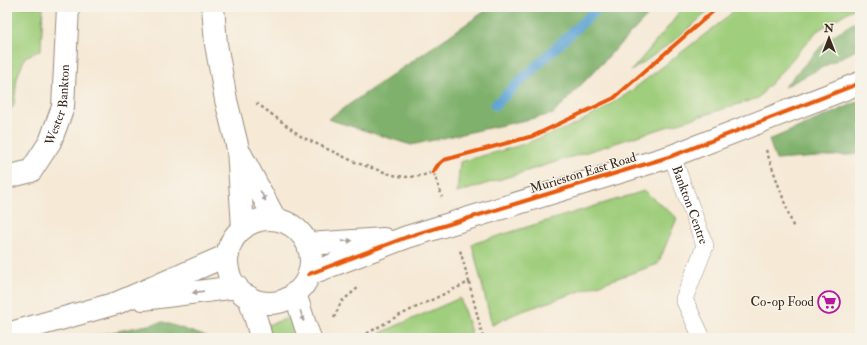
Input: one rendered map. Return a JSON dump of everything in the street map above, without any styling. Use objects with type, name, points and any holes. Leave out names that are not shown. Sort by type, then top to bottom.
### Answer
[{"type":"street","name":"Wester Bankton","points":[[7,177],[31,171],[50,142],[63,107],[68,7]]},
{"type":"street","points":[[213,7],[216,44],[226,100],[238,149],[243,228]]},
{"type":"street","name":"Murieston East Road","points":[[309,274],[407,237],[672,156],[860,83]]},
{"type":"street","points":[[238,149],[275,219]]},
{"type":"street","points":[[117,303],[243,292],[260,302],[273,302],[284,299],[295,293],[303,285],[309,274],[311,259],[308,244],[300,232],[289,223],[275,219],[258,220],[243,228],[233,240],[228,255],[228,267],[231,278],[243,292],[258,326],[260,338]]},
{"type":"street","name":"Murieston East Road","points":[[308,244],[407,237]]},
{"type":"street","points":[[7,334],[117,303],[228,255]]},
{"type":"street","points":[[295,293],[310,338]]},
{"type":"lane","name":"Bankton Centre","points":[[672,156],[705,246],[684,299],[702,338]]},
{"type":"path","points":[[226,100],[258,104],[302,137],[357,163],[393,175],[406,177],[421,176],[434,171],[442,198]]},
{"type":"path","points":[[757,123],[794,229]]},
{"type":"path","points":[[459,249],[469,282],[482,338]]},
{"type":"path","points":[[368,338],[366,334],[469,282]]},
{"type":"green space","points":[[7,7],[43,7],[41,50],[25,57],[17,78],[14,105],[7,115]]},
{"type":"green space","points":[[491,7],[656,7],[553,114],[411,145],[328,119]]},
{"type":"green space","points":[[682,7],[713,7],[678,38],[631,71],[673,21]]},
{"type":"green space","points":[[737,7],[856,7],[817,31],[758,98],[457,193],[460,162],[518,146],[577,124],[627,94],[725,19]]},
{"type":"green space","points":[[860,19],[860,48],[784,87],[829,38]]},
{"type":"green space","points":[[860,101],[860,154],[776,160],[769,140]]},
{"type":"green space","points":[[644,191],[677,218],[658,264],[517,313],[492,325],[472,244]]},
{"type":"green space","points":[[460,298],[472,335],[470,338],[387,338],[380,333]]},
{"type":"green space","points":[[292,317],[298,338],[271,338],[267,325]]},
{"type":"green space","points":[[163,322],[210,338],[83,338]]},
{"type":"waterway","points":[[495,105],[599,7]]},
{"type":"cycle path","points":[[433,172],[444,160],[533,136],[614,98],[718,7]]},
{"type":"cycle path","points":[[309,274],[407,237],[672,156],[860,83]]},
{"type":"place","name":"Co-op Food","points":[[829,302]]}]
